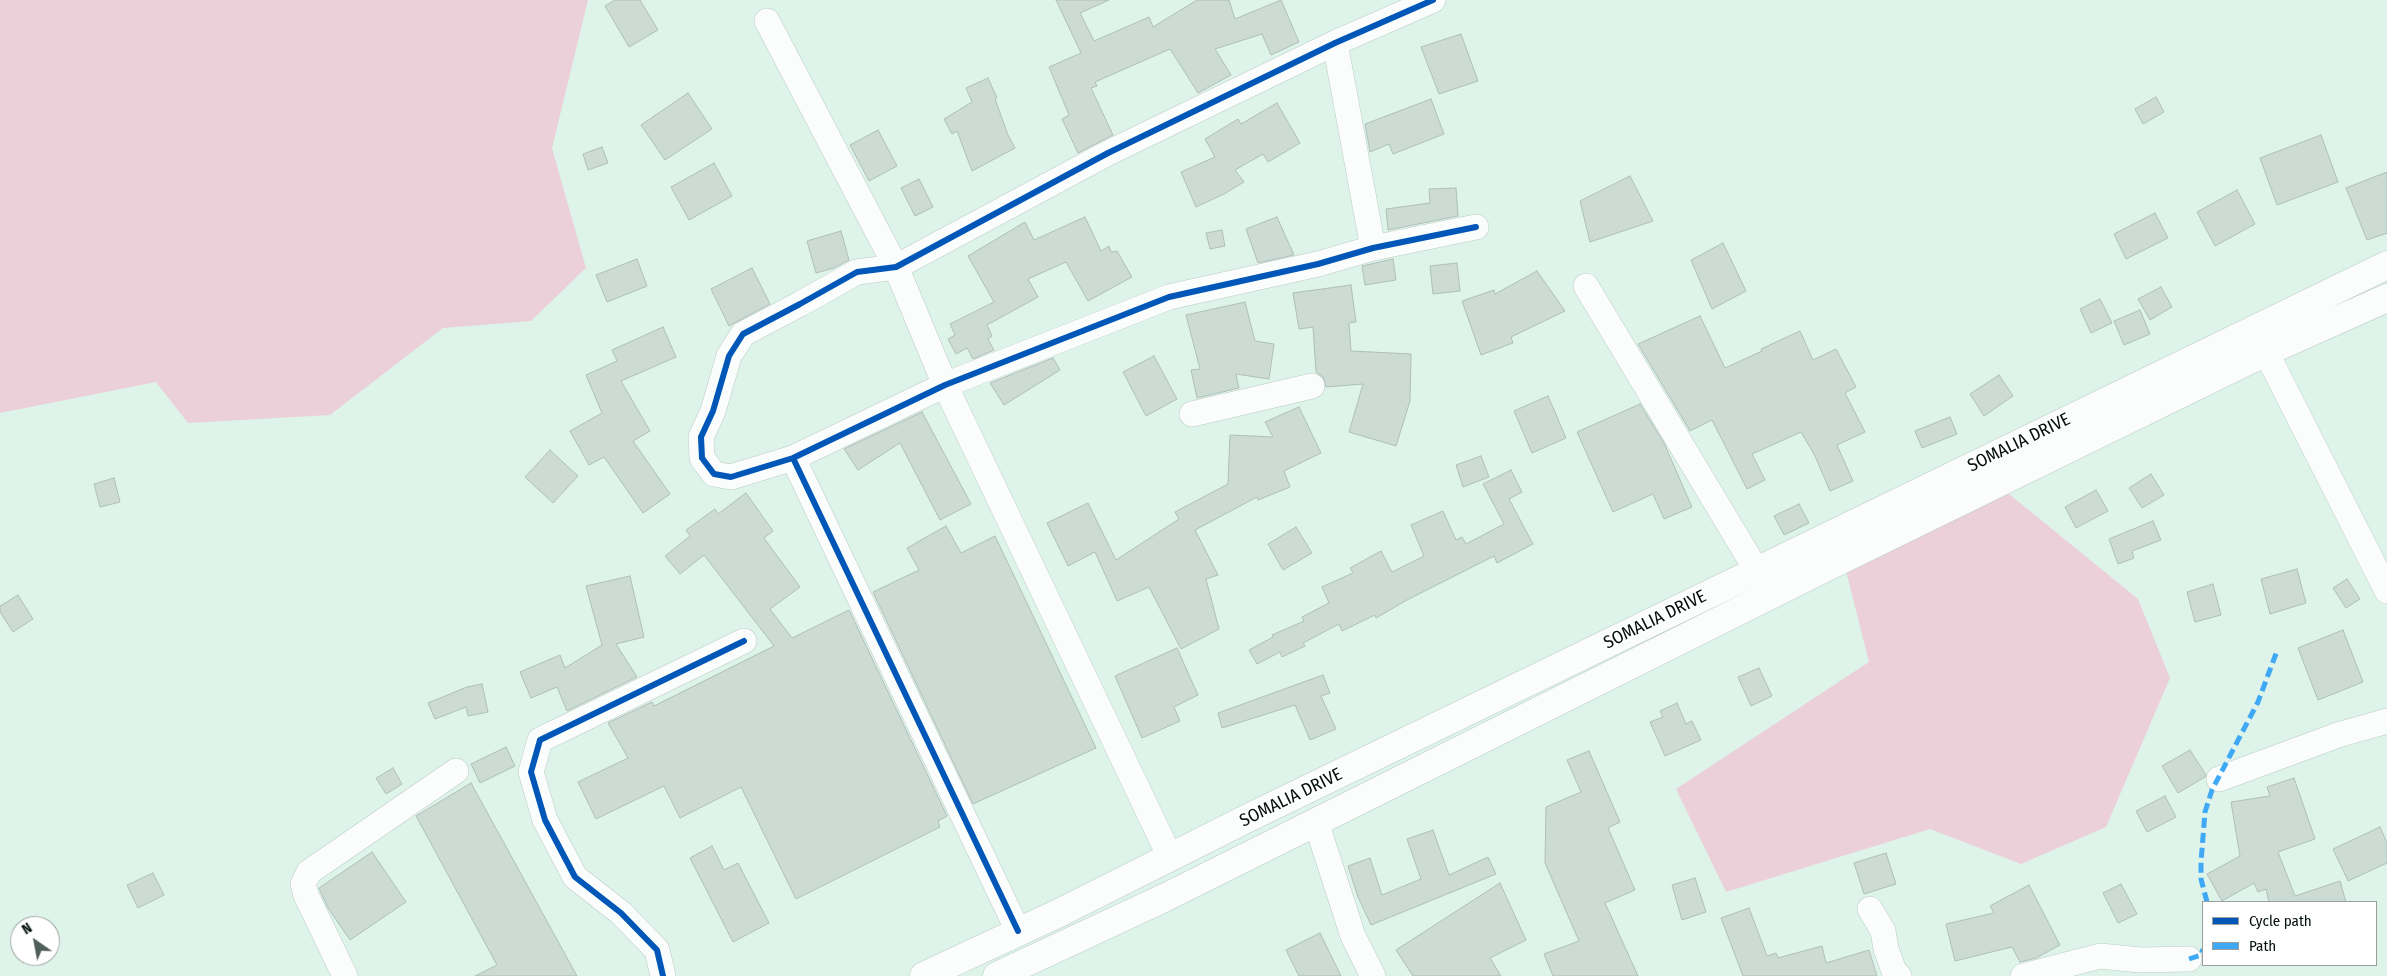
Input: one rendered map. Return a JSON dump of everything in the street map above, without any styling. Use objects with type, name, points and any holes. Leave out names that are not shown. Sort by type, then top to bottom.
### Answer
[{"type":"main road","name":"SOMALIA DRIVE","points":[[924,976],[2387,266]]},
{"type":"main road","name":"SOMALIA DRIVE","points":[[1012,973],[1843,559],[2266,352],[2387,298]]},
{"type":"street","points":[[1434,0],[1335,43],[1099,157],[896,267],[857,272],[743,334],[729,356],[713,410],[701,438],[702,458],[714,474],[731,477],[793,458],[945,385],[1169,297],[1318,264],[1373,248],[1476,227]]},
{"type":"street","points":[[767,21],[896,267],[945,385],[1170,857]]},
{"type":"street","points":[[1335,43],[1373,248]]},
{"type":"street","points":[[1586,286],[1756,571]]},
{"type":"street","points":[[2266,352],[2387,591]]},
{"type":"street","points":[[1192,414],[1312,386]]},
{"type":"street","points":[[793,458],[1010,935],[1012,973]]},
{"type":"street","points":[[663,976],[657,950],[621,913],[575,877],[545,820],[531,772],[540,740],[744,641]]},
{"type":"street","points":[[2218,779],[2338,735],[2387,721]]},
{"type":"street","points":[[345,976],[306,895],[303,884],[309,872],[456,771]]},
{"type":"street","points":[[1316,822],[1353,936],[1373,976]]},
{"type":"street","points":[[1870,909],[1883,931],[1886,949],[1894,971],[1899,976]]},
{"type":"street","points":[[2023,976],[2100,956],[2140,960],[2189,959]]},
{"type":"shaded area","points":[[0,0],[588,0],[552,148],[586,268],[531,321],[443,328],[330,415],[188,423],[156,382],[0,413]]},
{"type":"shaded area","points":[[1998,485],[2138,599],[2170,678],[2106,827],[2021,864],[1930,829],[1726,892],[1676,789],[1869,662],[1843,559]]},
{"type":"building","points":[[615,0],[640,0],[658,30],[629,47],[605,6]]},
{"type":"building","points":[[1056,0],[1109,0],[1080,13],[1094,41],[1149,17],[1153,27],[1197,0],[1229,0],[1235,19],[1281,0],[1299,42],[1271,55],[1262,34],[1215,49],[1231,75],[1198,93],[1170,49],[1095,82],[1097,86],[1091,88],[1113,135],[1078,153],[1062,119],[1069,115],[1049,67],[1081,53]]},
{"type":"building","points":[[1461,34],[1478,81],[1439,94],[1421,47]]},
{"type":"building","points":[[988,78],[997,98],[995,99],[1008,135],[1015,148],[972,171],[957,131],[952,134],[944,119],[972,102],[966,88]]},
{"type":"building","points":[[688,93],[712,129],[665,160],[641,125]]},
{"type":"building","points":[[2156,97],[2164,112],[2143,124],[2135,109]]},
{"type":"building","points":[[1431,99],[1444,134],[1393,154],[1389,144],[1370,152],[1365,124]]},
{"type":"building","points":[[1277,103],[1300,143],[1268,162],[1263,154],[1235,170],[1244,182],[1196,207],[1181,172],[1215,157],[1205,139],[1238,119],[1241,124]]},
{"type":"building","points":[[878,130],[897,166],[869,181],[850,145]]},
{"type":"building","points":[[2321,135],[2338,182],[2277,205],[2260,158]]},
{"type":"building","points":[[602,147],[608,163],[588,170],[583,154]]},
{"type":"building","points":[[714,163],[732,196],[689,220],[671,187]]},
{"type":"building","points":[[2387,172],[2387,233],[2367,240],[2346,188]]},
{"type":"building","points":[[1630,176],[1653,221],[1590,242],[1580,201]]},
{"type":"building","points":[[919,179],[933,207],[915,216],[901,188]]},
{"type":"building","points":[[1456,188],[1458,216],[1388,230],[1386,209],[1430,203],[1429,189]]},
{"type":"building","points":[[2237,190],[2255,224],[2215,246],[2197,212]]},
{"type":"building","points":[[2155,213],[2168,238],[2126,259],[2114,234]]},
{"type":"building","points":[[1085,217],[1101,251],[1109,246],[1111,252],[1117,251],[1132,277],[1088,301],[1066,262],[1028,279],[1038,297],[987,325],[992,336],[988,339],[994,350],[973,359],[967,348],[956,354],[948,339],[955,335],[950,324],[994,302],[968,256],[1025,222],[1034,240]]},
{"type":"building","points":[[1277,217],[1294,255],[1258,263],[1246,229]]},
{"type":"building","points":[[1222,230],[1225,246],[1210,249],[1206,233]]},
{"type":"building","points":[[841,231],[849,260],[834,268],[816,273],[807,241]]},
{"type":"building","points":[[1723,243],[1746,291],[1712,309],[1691,260]]},
{"type":"building","points":[[637,259],[647,286],[607,302],[596,275]]},
{"type":"building","points":[[1393,259],[1396,280],[1365,285],[1362,266]]},
{"type":"building","points":[[1457,263],[1460,291],[1433,294],[1430,266]]},
{"type":"building","points":[[752,268],[770,304],[729,326],[711,289]]},
{"type":"building","points":[[1537,271],[1565,311],[1511,337],[1513,343],[1481,355],[1462,301],[1494,290],[1495,294]]},
{"type":"building","points":[[1351,285],[1356,322],[1349,323],[1351,351],[1411,354],[1410,401],[1396,446],[1349,432],[1363,384],[1326,387],[1323,377],[1316,372],[1313,327],[1299,329],[1293,293]]},
{"type":"building","points":[[2161,287],[2172,307],[2150,320],[2138,299]]},
{"type":"building","points":[[2100,299],[2112,323],[2091,333],[2080,309]]},
{"type":"building","points":[[1245,302],[1255,341],[1274,344],[1269,379],[1236,374],[1239,388],[1197,398],[1191,370],[1200,369],[1186,315]]},
{"type":"building","points":[[2140,310],[2150,334],[2124,345],[2114,321]]},
{"type":"building","points":[[1700,316],[1725,368],[1800,331],[1813,360],[1836,349],[1856,387],[1845,393],[1865,432],[1837,445],[1853,481],[1830,491],[1815,456],[1801,432],[1752,454],[1765,480],[1747,489],[1712,420],[1690,431],[1638,344]]},
{"type":"building","points":[[663,327],[676,357],[621,381],[650,431],[633,441],[670,494],[643,513],[604,457],[589,465],[570,431],[602,413],[586,375],[617,361],[612,350]]},
{"type":"building","points":[[1154,356],[1177,399],[1146,416],[1123,372]]},
{"type":"building","points":[[1053,358],[1060,370],[1004,405],[990,383]]},
{"type":"building","points":[[1999,375],[2013,396],[1984,416],[1970,394]]},
{"type":"building","points":[[1548,396],[1566,438],[1532,453],[1514,411]]},
{"type":"building","points":[[1640,404],[1664,443],[1692,507],[1664,519],[1653,494],[1613,512],[1577,432]]},
{"type":"building","points":[[1299,407],[1321,453],[1284,471],[1290,487],[1258,500],[1257,497],[1195,530],[1218,575],[1206,579],[1219,629],[1181,649],[1149,587],[1117,601],[1095,552],[1068,566],[1047,523],[1088,503],[1116,560],[1179,519],[1175,512],[1228,484],[1230,435],[1273,437],[1265,422]]},
{"type":"building","points":[[922,412],[971,504],[940,520],[900,443],[858,470],[844,449]]},
{"type":"building","points":[[1950,417],[1957,434],[1922,448],[1915,431]]},
{"type":"building","points":[[550,450],[578,476],[553,503],[525,477]]},
{"type":"building","points":[[1481,456],[1489,477],[1463,487],[1456,465]]},
{"type":"building","points":[[1511,470],[1522,492],[1509,499],[1533,544],[1497,563],[1494,556],[1407,600],[1376,618],[1375,615],[1342,631],[1339,624],[1303,643],[1305,646],[1282,657],[1280,652],[1257,664],[1249,650],[1273,637],[1272,635],[1304,621],[1302,617],[1329,603],[1322,587],[1353,573],[1350,568],[1381,551],[1392,572],[1424,556],[1411,525],[1443,511],[1456,540],[1462,537],[1466,544],[1504,524],[1483,484]]},
{"type":"building","points":[[2151,474],[2164,495],[2142,508],[2129,488]]},
{"type":"building","points":[[114,478],[120,502],[100,507],[94,484]]},
{"type":"building","points":[[2096,490],[2108,511],[2076,528],[2065,507]]},
{"type":"building","points":[[746,493],[773,531],[764,538],[800,587],[770,609],[792,638],[849,610],[947,816],[938,821],[940,827],[796,899],[741,787],[680,818],[664,786],[596,819],[578,782],[628,758],[608,723],[652,702],[654,706],[774,646],[704,555],[680,574],[665,556],[690,536],[686,530],[715,509],[718,514]]},
{"type":"building","points":[[1799,504],[1809,523],[1784,535],[1774,516]]},
{"type":"building","points":[[2153,521],[2161,540],[2132,551],[2134,558],[2118,564],[2109,539]]},
{"type":"building","points":[[946,526],[961,553],[995,536],[1096,748],[973,804],[873,592],[919,570],[907,548]]},
{"type":"building","points":[[1296,527],[1312,553],[1283,570],[1268,544]]},
{"type":"building","points":[[2297,569],[2306,603],[2270,614],[2261,579]]},
{"type":"building","points":[[630,576],[644,637],[616,644],[637,677],[567,711],[557,687],[531,698],[520,672],[560,655],[565,668],[602,645],[586,586]]},
{"type":"building","points":[[2347,579],[2360,599],[2346,608],[2333,588]]},
{"type":"building","points":[[2213,584],[2221,615],[2195,622],[2187,592]]},
{"type":"building","points":[[18,595],[33,619],[13,632],[0,612],[0,606]]},
{"type":"building","points":[[2343,630],[2363,682],[2318,700],[2298,648]]},
{"type":"building","points":[[1177,648],[1198,695],[1174,707],[1180,721],[1142,738],[1115,676]]},
{"type":"building","points":[[1759,668],[1772,696],[1751,706],[1738,677]]},
{"type":"building","points":[[1323,675],[1330,693],[1321,696],[1336,729],[1310,740],[1295,705],[1222,728],[1218,713]]},
{"type":"building","points":[[482,684],[488,712],[468,716],[466,707],[435,719],[428,703],[467,687]]},
{"type":"building","points":[[1677,703],[1686,724],[1692,721],[1701,740],[1665,756],[1650,722],[1663,717],[1660,711]]},
{"type":"building","points":[[506,747],[515,766],[480,783],[471,764]]},
{"type":"building","points":[[2190,750],[2206,775],[2178,793],[2162,766]]},
{"type":"building","points":[[1589,751],[1620,822],[1608,828],[1635,890],[1605,903],[1638,976],[1553,976],[1544,954],[1579,941],[1545,863],[1546,807],[1581,792],[1567,760]]},
{"type":"building","points":[[393,768],[402,784],[386,794],[376,778]]},
{"type":"building","points":[[2294,778],[2315,839],[2278,852],[2295,896],[2340,881],[2346,901],[2269,901],[2266,889],[2258,892],[2254,883],[2222,901],[2207,874],[2240,856],[2231,802],[2270,796],[2267,787]]},
{"type":"building","points":[[471,783],[577,976],[475,976],[497,965],[416,816]]},
{"type":"building","points":[[2165,796],[2176,817],[2147,832],[2136,811]]},
{"type":"building","points":[[2380,827],[2387,843],[2387,863],[2348,881],[2333,849]]},
{"type":"building","points":[[1433,830],[1449,875],[1488,857],[1496,874],[1371,925],[1358,897],[1348,866],[1370,858],[1382,895],[1421,879],[1407,839]]},
{"type":"building","points":[[712,846],[724,870],[738,863],[769,923],[733,942],[690,858]]},
{"type":"building","points":[[372,852],[406,902],[350,940],[328,908],[319,888]]},
{"type":"building","points":[[1886,853],[1896,884],[1864,894],[1854,863]]},
{"type":"building","points":[[153,873],[164,895],[138,908],[127,885]]},
{"type":"building","points":[[1695,878],[1706,912],[1682,920],[1672,885]]},
{"type":"building","points":[[1500,883],[1526,940],[1490,958],[1501,976],[1413,976],[1396,950]]},
{"type":"building","points":[[2121,884],[2137,914],[2118,923],[2103,893]]},
{"type":"building","points":[[2029,885],[2060,945],[2036,958],[2020,962],[2012,947],[1955,961],[1946,924],[1994,913],[1990,906]]},
{"type":"building","points":[[1749,908],[1767,956],[1776,953],[1778,958],[1822,946],[1826,963],[1869,950],[1877,976],[1743,976],[1721,918]]},
{"type":"building","points":[[1320,933],[1341,976],[1299,976],[1286,950]]},
{"type":"marked path","points":[[2207,901],[2201,879],[2205,812],[2212,790],[2258,702],[2277,651]]},
{"type":"marked path","points":[[2189,959],[2201,955],[2202,952]]},
{"type":"cycle path","points":[[1433,0],[1335,43],[1108,153],[896,267],[857,272],[743,334],[729,356],[713,411],[701,437],[702,458],[714,474],[731,477],[793,458],[945,385],[1169,297],[1318,264],[1373,248],[1476,227]]},
{"type":"cycle path","points":[[793,458],[1018,931]]},
{"type":"cycle path","points":[[663,976],[657,950],[621,913],[575,877],[545,820],[531,772],[540,740],[744,641]]}]
